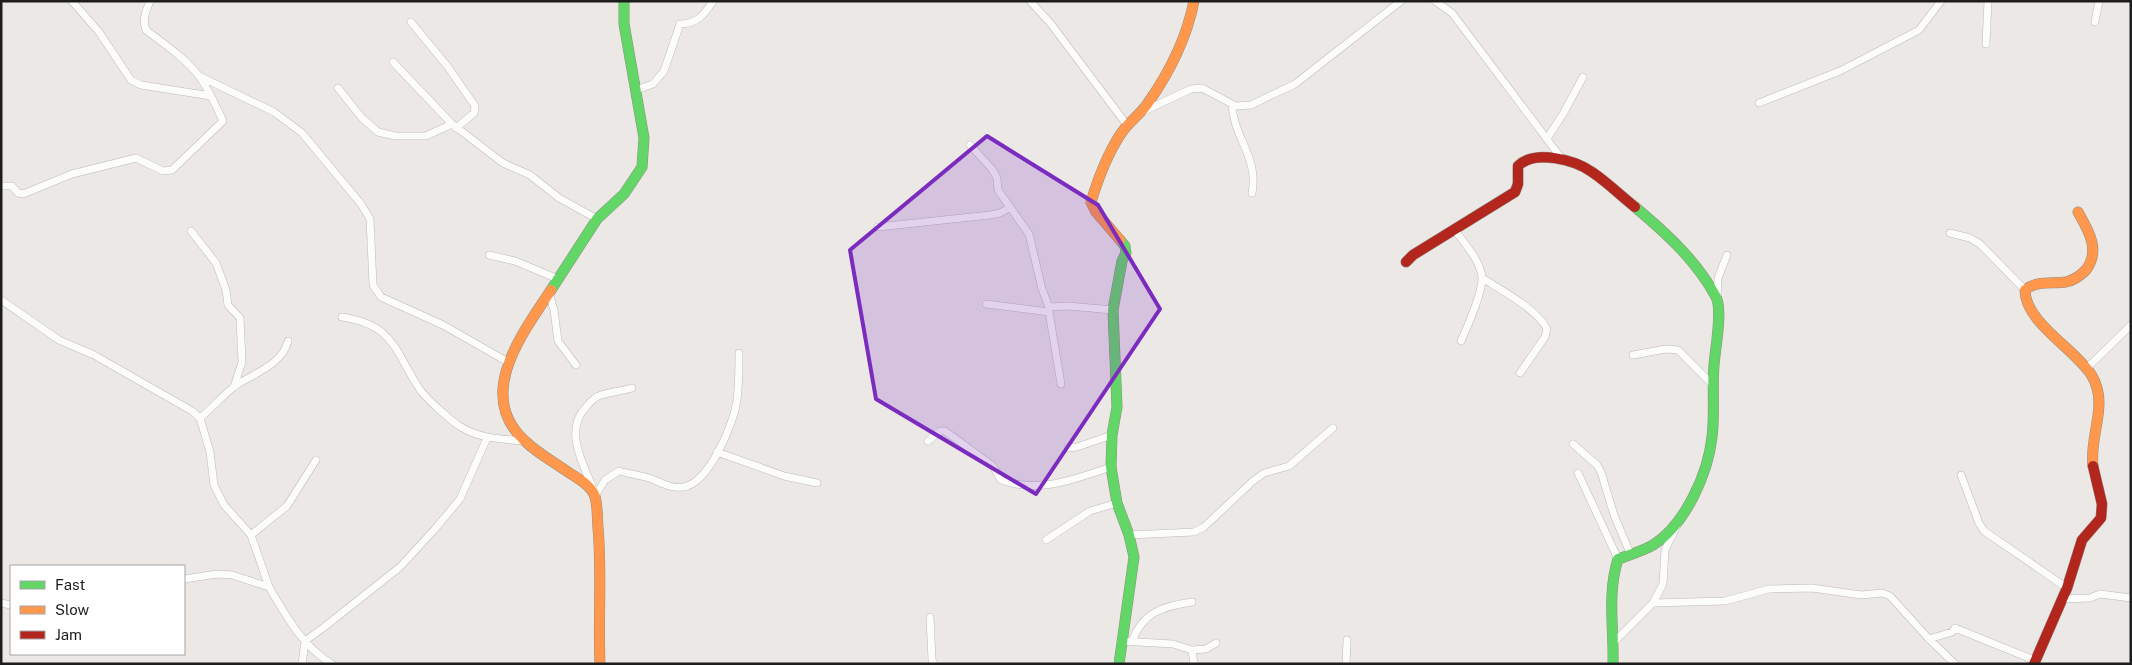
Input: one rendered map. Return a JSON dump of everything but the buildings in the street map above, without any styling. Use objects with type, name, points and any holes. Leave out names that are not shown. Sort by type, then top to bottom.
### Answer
[{"type":"street","points":[[72,1],[99,32],[130,80],[141,85],[211,96]]},
{"type":"street","points":[[1,186],[12,186],[18,193],[24,194],[72,174],[136,158],[164,171],[172,170],[222,121],[211,96],[199,76],[183,60],[146,30],[144,15],[150,1]]},
{"type":"street","points":[[595,496],[585,484],[524,441],[511,424],[503,408],[503,384],[508,362],[549,293],[597,219],[624,194],[642,166],[644,138],[624,24],[624,1]]},
{"type":"street","points":[[636,90],[653,84],[664,72],[680,24],[692,24],[702,16],[714,1]]},
{"type":"street","points":[[1030,1],[1051,24],[1127,125]]},
{"type":"street","points":[[1119,664],[1134,557],[1130,535],[1117,503],[1111,467],[1112,435],[1117,407],[1113,310],[1122,261],[1126,253],[1125,246],[1096,212],[1091,202],[1111,154],[1127,125],[1141,112],[1181,43],[1193,11],[1194,1]]},
{"type":"street","points":[[1141,112],[1191,89],[1202,88],[1236,106],[1251,105],[1295,84],[1402,1]]},
{"type":"street","points":[[1435,1],[1452,13],[1548,137],[1562,159]]},
{"type":"street","points":[[1759,103],[1840,71],[1919,30],[1941,1]]},
{"type":"street","points":[[1986,44],[1988,1]]},
{"type":"street","points":[[2095,22],[2099,1]]},
{"type":"street","points":[[338,88],[362,118],[378,132],[395,136],[426,136],[454,126],[474,112],[475,106],[443,60],[411,22]]},
{"type":"street","points":[[393,62],[454,126],[503,163],[530,176],[559,198],[597,219]]},
{"type":"street","points":[[199,76],[274,112],[302,134],[355,197],[370,219],[373,285],[381,297],[442,325],[508,362]]},
{"type":"street","points":[[1548,137],[1563,114],[1582,77]]},
{"type":"street","points":[[1232,104],[1232,115],[1253,166],[1254,181],[1252,193]]},
{"type":"street","points":[[970,146],[992,169],[997,178],[998,190],[1029,234],[1049,310],[1062,384]]},
{"type":"street","points":[[1406,262],[1413,255],[1515,192],[1518,184],[1518,166],[1522,162],[1540,157],[1562,159],[1590,171],[1671,238],[1691,261],[1717,299]]},
{"type":"street","points":[[878,227],[990,215],[1000,213],[1009,208]]},
{"type":"street","points":[[2025,290],[2028,286],[2034,284],[2070,282],[2085,271],[2094,255],[2093,242],[2078,212]]},
{"type":"street","points":[[1454,230],[1478,264],[1482,278],[1471,318],[1461,341]]},
{"type":"street","points":[[191,231],[216,263],[226,290],[228,305],[240,318],[242,362],[234,387]]},
{"type":"street","points":[[1929,640],[1952,632],[1955,628],[2034,662],[2063,599],[2077,550],[2082,540],[2101,518],[2103,511],[2092,460],[2093,436],[2098,421],[2100,398],[2092,377],[2050,334],[2028,302],[2025,290],[1980,244],[1970,238],[1950,233]]},
{"type":"street","points":[[489,255],[515,261],[558,279]]},
{"type":"street","points":[[1614,642],[1653,603],[1663,584],[1665,550],[1700,480],[1708,457],[1712,437],[1712,384],[1718,313],[1718,278],[1726,255]]},
{"type":"street","points":[[1482,278],[1534,314],[1547,329],[1545,337],[1520,373]]},
{"type":"street","points":[[549,293],[554,310],[558,341],[576,366]]},
{"type":"street","points":[[1,300],[59,340],[94,355],[192,411],[200,418],[210,452],[214,485],[224,505],[252,535],[269,587],[294,630],[332,664]]},
{"type":"street","points":[[986,304],[1049,310],[1068,306],[1113,310]]},
{"type":"street","points":[[342,316],[372,324],[393,342],[422,392],[461,428],[487,438],[524,441]]},
{"type":"street","points":[[2086,369],[2131,325]]},
{"type":"street","points":[[200,418],[234,387],[275,361],[286,350],[288,341]]},
{"type":"street","points":[[1633,355],[1666,349],[1678,350],[1712,384]]},
{"type":"street","points":[[595,496],[605,480],[619,471],[649,478],[672,487],[691,486],[705,474],[725,437],[737,401],[739,353]]},
{"type":"street","points":[[600,664],[598,621],[600,551],[595,496],[575,441],[575,431],[578,418],[584,409],[600,396],[632,388]]},
{"type":"street","points":[[1130,535],[1194,532],[1204,527],[1252,482],[1264,473],[1289,466],[1333,428]]},
{"type":"street","points":[[928,441],[940,431],[944,431],[993,466],[1001,480],[1012,484],[1051,486],[1111,467]]},
{"type":"street","points":[[1068,448],[1077,447],[1112,435]]},
{"type":"street","points":[[302,664],[305,641],[400,567],[460,499],[487,438]]},
{"type":"street","points":[[1573,444],[1597,465],[1601,472],[1614,515],[1630,553]]},
{"type":"street","points":[[717,452],[784,476],[817,483]]},
{"type":"street","points":[[252,535],[287,506],[316,460]]},
{"type":"street","points":[[1578,473],[1618,559]]},
{"type":"street","points":[[1961,475],[1979,523],[1984,531],[2067,588]]},
{"type":"street","points":[[1046,540],[1090,511],[1117,503]]},
{"type":"street","points":[[1613,664],[1614,642],[1610,588],[1612,574],[1618,559],[1653,545],[1680,520]]},
{"type":"street","points":[[185,579],[217,574],[232,575],[269,587]]},
{"type":"street","points":[[1653,603],[1725,601],[1769,589],[1812,588],[1861,595],[1882,593],[1890,596],[1929,640],[1955,664]]},
{"type":"street","points":[[2063,599],[2090,598],[2100,594],[2131,598]]},
{"type":"street","points":[[1132,642],[1136,631],[1149,616],[1171,605],[1192,602]]},
{"type":"street","points":[[930,617],[932,660],[934,664]]},
{"type":"street","points":[[1346,664],[1347,640]]},
{"type":"street","points":[[1121,641],[1174,644],[1192,650],[1206,649],[1216,643]]},
{"type":"street","points":[[1192,650],[1194,664]]},
{"type":"highlighted area","points":[[987,136],[1098,205],[1160,309],[1036,494],[876,399],[850,250]]},
{"type":"traffic: fast","points":[[551,290],[597,219],[624,194],[642,167],[644,138],[624,24],[624,1]]},
{"type":"traffic: fast","points":[[1613,664],[1612,598],[1618,559],[1649,547],[1665,536],[1685,512],[1706,467],[1713,428],[1713,374],[1719,320],[1716,297],[1700,271],[1669,237],[1635,207]]},
{"type":"traffic: fast","points":[[1119,664],[1134,557],[1129,535],[1117,503],[1111,467],[1112,435],[1117,407],[1113,310],[1122,261],[1126,253],[1125,246],[1120,240]]},
{"type":"traffic: slow","points":[[1120,240],[1096,212],[1091,202],[1103,167],[1115,143],[1123,130],[1148,103],[1170,67],[1187,28],[1194,1]]},
{"type":"traffic: slow","points":[[2078,212],[2089,233],[2093,248],[2090,263],[2086,270],[2077,278],[2069,281],[2034,285],[2025,290],[2027,302],[2033,314],[2085,366],[2097,387],[2099,409],[2093,466]]},
{"type":"traffic: slow","points":[[551,290],[528,325],[508,364],[503,384],[504,404],[510,423],[525,441],[539,453],[583,482],[595,497],[600,562],[600,664]]},
{"type":"traffic: jam","points":[[1406,262],[1413,255],[1515,192],[1518,184],[1518,166],[1534,158],[1544,157],[1566,160],[1585,168],[1603,180],[1635,207]]},
{"type":"traffic: jam","points":[[2034,664],[2067,588],[2082,540],[2101,518],[2102,504],[2093,466]]}]
